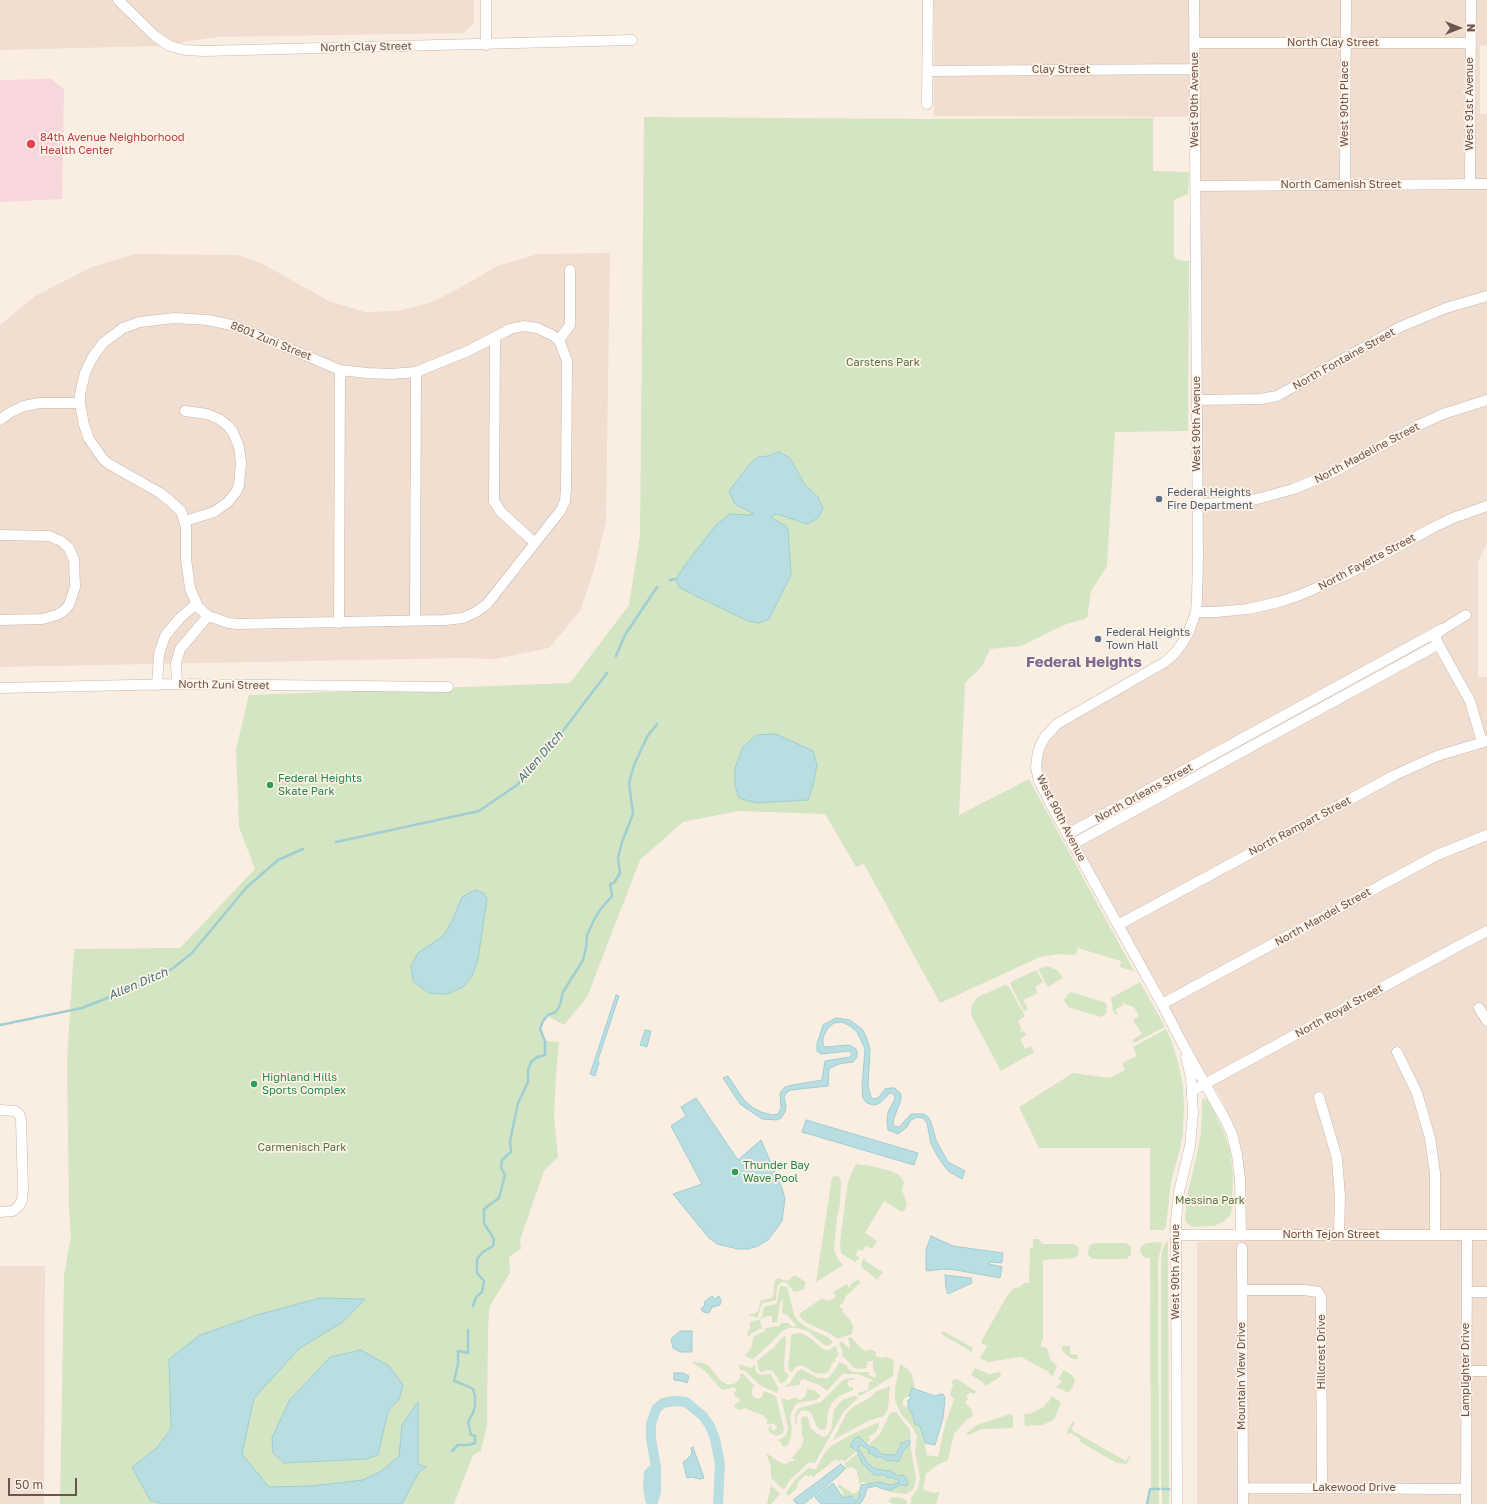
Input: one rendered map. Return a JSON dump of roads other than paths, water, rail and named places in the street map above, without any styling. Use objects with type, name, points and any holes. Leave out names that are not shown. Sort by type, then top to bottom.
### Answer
[{"type":"street","name":"North Clay Street","points":[[118,0],[155,36],[170,46],[185,50],[204,51],[486,45],[632,40]]},
{"type":"street","points":[[486,0],[486,45]]},
{"type":"street","points":[[927,104],[928,0]]},
{"type":"street","name":"West 90th Avenue","points":[[1194,0],[1198,590],[1196,612],[1183,642],[1165,662],[1065,718],[1057,724],[1045,737],[1038,752],[1037,774],[1068,834],[1232,1134],[1237,1155],[1240,1179],[1241,1235]]},
{"type":"street","name":"West 90th Place","points":[[1345,185],[1346,0]]},
{"type":"street","name":"West 91st Avenue","points":[[1470,184],[1471,0]]},
{"type":"street","name":"North Clay Street","points":[[1194,43],[1470,43]]},
{"type":"street","name":"Clay Street","points":[[928,71],[1194,69]]},
{"type":"street","name":"North Camenish Street","points":[[1195,186],[1487,184]]},
{"type":"street","points":[[559,340],[570,325],[570,270]]},
{"type":"street","name":"North Fontaine Street","points":[[1197,400],[1261,400],[1277,396],[1400,327],[1446,308],[1487,296]]},
{"type":"street","name":"8601 Zuni Street","points":[[187,318],[221,322],[259,335],[340,370],[368,373],[391,374],[416,372],[447,361],[495,337],[510,329],[528,326],[537,328],[559,340],[567,361],[565,501],[561,510],[487,604],[476,612],[464,618],[455,620],[237,624],[208,616],[196,604],[188,581],[185,521],[181,511],[170,500],[109,464],[89,439],[84,425],[80,394],[88,364],[103,343],[124,328],[150,320],[187,318]]},
{"type":"street","points":[[495,337],[494,501],[501,512],[536,543]]},
{"type":"street","points":[[339,623],[340,370]]},
{"type":"street","points":[[415,620],[416,372]]},
{"type":"street","name":"North Madeline Street","points":[[1197,504],[1240,502],[1293,489],[1328,475],[1419,425],[1443,414],[1487,400]]},
{"type":"street","points":[[0,420],[11,412],[24,406],[40,403],[80,402]]},
{"type":"street","points":[[185,411],[207,414],[227,425],[233,432],[239,447],[241,462],[239,485],[236,492],[228,502],[214,512],[185,521]]},
{"type":"street","name":"North Fayette Street","points":[[1196,612],[1248,609],[1279,602],[1300,595],[1346,575],[1459,515],[1487,506]]},
{"type":"street","points":[[0,535],[50,536],[61,541],[69,548],[74,560],[75,587],[70,605],[57,615],[37,619],[0,620]]},
{"type":"street","points":[[157,685],[159,654],[165,636],[180,618],[196,604]]},
{"type":"street","name":"North Orleans Street","points":[[1068,834],[1466,615]]},
{"type":"street","points":[[177,684],[176,663],[180,649],[208,616]]},
{"type":"street","points":[[1442,629],[1436,636],[1437,645],[1447,659],[1470,701],[1484,742]]},
{"type":"street","name":"North Orleans Street","points":[[1074,844],[1437,645]]},
{"type":"street","name":"North Zuni Street","points":[[0,688],[177,684],[448,687]]},
{"type":"street","points":[[1322,695],[1327,705]]},
{"type":"street","name":"North Rampart Street","points":[[1118,925],[1395,775],[1437,756],[1484,742]]},
{"type":"street","points":[[1220,751],[1226,760]]},
{"type":"street","name":"North Mandel Street","points":[[1162,1004],[1436,855],[1487,834]]},
{"type":"street","name":"North Royal Street","points":[[1192,1091],[1487,931]]},
{"type":"street","points":[[1479,1008],[1487,1021]]},
{"type":"street","name":"West 90th Avenue","points":[[1177,1504],[1175,1235],[1177,1207],[1190,1141],[1192,1119],[1190,1072],[1182,1043]]},
{"type":"street","points":[[1397,1052],[1417,1093],[1430,1138],[1435,1173],[1435,1235]]},
{"type":"street","points":[[1319,1097],[1337,1158],[1340,1197],[1339,1235]]},
{"type":"street","points":[[0,1110],[12,1110],[19,1114],[22,1125],[23,1190],[22,1200],[19,1206],[13,1211],[0,1212]]},
{"type":"street","name":"North Tejon Street","points":[[1175,1235],[1487,1235]]},
{"type":"street","name":"Lamplighter Drive","points":[[1466,1504],[1467,1235]]},
{"type":"street","name":"Mountain View Drive","points":[[1242,1248],[1242,1504]]},
{"type":"street","name":"Hillcrest Drive","points":[[1242,1290],[1305,1290],[1318,1292],[1321,1297],[1322,1488]]},
{"type":"street","points":[[1467,1292],[1487,1292]]},
{"type":"street","points":[[1466,1371],[1487,1371]]},
{"type":"street","name":"Lakewood Drive","points":[[1243,1488],[1466,1489]]},
{"type":"water","points":[[779,452],[790,458],[805,485],[818,497],[823,508],[818,518],[807,524],[777,514],[770,517],[786,526],[788,530],[791,575],[769,619],[759,623],[748,621],[679,587],[676,579],[716,525],[730,514],[754,514],[735,504],[729,491],[749,465],[758,457],[768,456]]},
{"type":"water","points":[[776,734],[813,751],[817,765],[808,800],[756,803],[739,798],[735,785],[735,768],[743,747],[756,735]]},
{"type":"water","points":[[475,890],[484,893],[487,899],[478,959],[472,976],[463,987],[447,994],[429,993],[413,981],[411,966],[418,953],[443,936],[451,923],[462,897]]},
{"type":"water","points":[[616,995],[619,996],[598,1060],[599,1063],[595,1076],[590,1074]]},
{"type":"water","points":[[836,1018],[850,1020],[862,1029],[866,1036],[870,1049],[868,1086],[871,1097],[874,1099],[878,1098],[885,1089],[891,1088],[895,1088],[900,1093],[901,1100],[894,1118],[894,1126],[899,1127],[911,1114],[924,1114],[928,1117],[936,1140],[948,1162],[965,1171],[962,1179],[948,1171],[938,1157],[931,1144],[927,1123],[923,1118],[917,1117],[911,1120],[907,1127],[898,1134],[888,1130],[888,1112],[895,1099],[894,1094],[890,1093],[878,1104],[873,1105],[867,1103],[863,1098],[862,1086],[865,1049],[857,1032],[842,1022],[834,1023],[828,1028],[823,1037],[823,1045],[825,1047],[849,1045],[856,1049],[857,1057],[853,1062],[839,1064],[830,1068],[828,1086],[791,1090],[786,1093],[784,1097],[786,1106],[785,1112],[781,1118],[777,1120],[762,1119],[740,1104],[723,1078],[728,1076],[744,1100],[752,1107],[761,1112],[772,1115],[778,1114],[781,1108],[780,1093],[785,1087],[822,1080],[825,1061],[850,1057],[852,1054],[849,1051],[821,1054],[817,1051],[817,1044],[823,1025]]},
{"type":"water","points":[[645,1030],[651,1031],[647,1047],[640,1045]]},
{"type":"water","name":"Thunder Bay Wave Pool","points":[[696,1098],[738,1160],[761,1140],[782,1188],[785,1199],[782,1221],[768,1240],[758,1246],[748,1249],[738,1249],[717,1244],[709,1238],[673,1194],[702,1184],[671,1126],[686,1116],[681,1107]]},
{"type":"water","points":[[806,1120],[918,1153],[914,1165],[802,1132]]},
{"type":"water","points":[[931,1236],[953,1246],[1003,1253],[1002,1263],[990,1262],[989,1264],[1002,1267],[1000,1278],[956,1270],[944,1269],[926,1271],[926,1250]]},
{"type":"water","points":[[945,1275],[971,1278],[972,1283],[948,1294]]},
{"type":"water","points":[[712,1296],[715,1299],[719,1296],[721,1300],[720,1305],[712,1307],[709,1313],[703,1312],[701,1309],[705,1305],[704,1302]]},
{"type":"water","points":[[320,1298],[365,1299],[343,1322],[300,1348],[254,1398],[242,1454],[269,1487],[312,1486],[363,1480],[383,1470],[399,1456],[402,1425],[418,1402],[418,1464],[426,1467],[419,1472],[402,1504],[163,1504],[150,1500],[132,1467],[157,1448],[171,1429],[169,1359],[200,1335],[257,1315]]},
{"type":"water","points":[[680,1331],[692,1331],[692,1352],[680,1352],[673,1348],[671,1339]]},
{"type":"water","points":[[361,1350],[389,1366],[403,1385],[399,1399],[388,1411],[378,1455],[366,1459],[284,1463],[273,1453],[272,1438],[289,1401],[330,1357]]},
{"type":"water","points":[[674,1373],[683,1373],[689,1376],[687,1383],[674,1380]]},
{"type":"water","points":[[912,1388],[935,1396],[941,1394],[944,1395],[945,1400],[943,1418],[935,1445],[925,1443],[920,1426],[915,1424],[908,1407],[908,1400],[912,1398],[909,1396]]},
{"type":"water","points":[[859,1437],[870,1447],[874,1447],[881,1454],[892,1455],[897,1454],[899,1448],[901,1447],[901,1443],[910,1440],[910,1444],[904,1450],[898,1462],[893,1460],[888,1461],[881,1457],[875,1457],[874,1455],[868,1453],[869,1450],[861,1445],[858,1447],[867,1462],[873,1468],[887,1471],[889,1470],[898,1476],[903,1475],[907,1480],[908,1485],[901,1485],[890,1490],[879,1488],[878,1486],[867,1488],[865,1496],[860,1504],[821,1504],[815,1497],[833,1483],[843,1498],[851,1496],[856,1502],[860,1495],[861,1485],[880,1482],[892,1485],[899,1483],[897,1479],[887,1477],[886,1475],[874,1475],[862,1463],[857,1451],[851,1447],[851,1444],[855,1438]]},
{"type":"water","points":[[693,1447],[704,1478],[687,1478],[683,1462],[692,1454],[691,1448]]},
{"type":"water","points":[[841,1464],[845,1468],[837,1477],[804,1504],[797,1504],[793,1500]]},
{"type":"waterway","name":"Allen Ditch","points":[[670,580],[676,579]]},
{"type":"waterway","name":"Allen Ditch","points":[[616,656],[625,635],[657,587]]},
{"type":"waterway","name":"Allen Ditch","points":[[336,842],[479,811],[517,785],[559,736],[607,673]]},
{"type":"waterway","points":[[473,1306],[476,1297],[482,1292],[484,1281],[477,1273],[477,1259],[483,1252],[493,1246],[494,1239],[484,1223],[484,1209],[499,1198],[505,1175],[501,1168],[502,1160],[511,1152],[510,1141],[518,1103],[528,1082],[528,1070],[531,1062],[537,1057],[545,1055],[545,1041],[540,1029],[543,1021],[548,1015],[556,1012],[560,1005],[563,992],[583,960],[587,935],[595,918],[612,896],[610,884],[614,883],[620,873],[618,858],[622,842],[633,814],[629,783],[634,765],[647,737],[657,724]]},
{"type":"waterway","name":"Allen Ditch","points":[[0,1025],[82,1008],[138,986],[172,969],[192,953],[247,887],[278,860],[303,849]]},
{"type":"waterway","points":[[452,1451],[458,1445],[469,1445],[475,1443],[475,1436],[471,1435],[468,1422],[475,1406],[473,1389],[454,1381],[458,1364],[458,1351],[468,1353],[468,1330]]},
{"type":"waterway","points":[[652,1504],[656,1492],[656,1467],[651,1439],[651,1424],[656,1409],[663,1403],[674,1401],[686,1402],[703,1416],[710,1426],[715,1439],[720,1464],[718,1504]]},
{"type":"waterway","points":[[653,1502],[650,1500],[648,1486],[649,1473],[656,1467]]},
{"type":"waterway","points":[[1147,1504],[1150,1489],[1159,1489]]},
{"type":"waterway","points":[[1162,1489],[1169,1489]]},
{"type":"place","name":"84th Avenue Neighborhood Health Center","points":[[31,144]]},
{"type":"place","name":"Federal Heights Fire Department","points":[[1159,499]]},
{"type":"place","name":"Federal Heights Town Hall","points":[[1098,639]]},
{"type":"place","name":"Federal Heights Skate Park","points":[[270,785]]},
{"type":"place","name":"Highland Hills Sports Complex","points":[[254,1084]]},
{"type":"place","name":"Thunder Bay Wave Pool","points":[[735,1172]]},
{"type":"district","name":"Federal Heights","points":[[1084,662]]},
{"type":"park label","name":"Carstens Park","points":[[883,363]]},
{"type":"park label","name":"Carmenisch Park","points":[[302,1148]]},
{"type":"park label","name":"Messina Park","points":[[1210,1201]]}]
